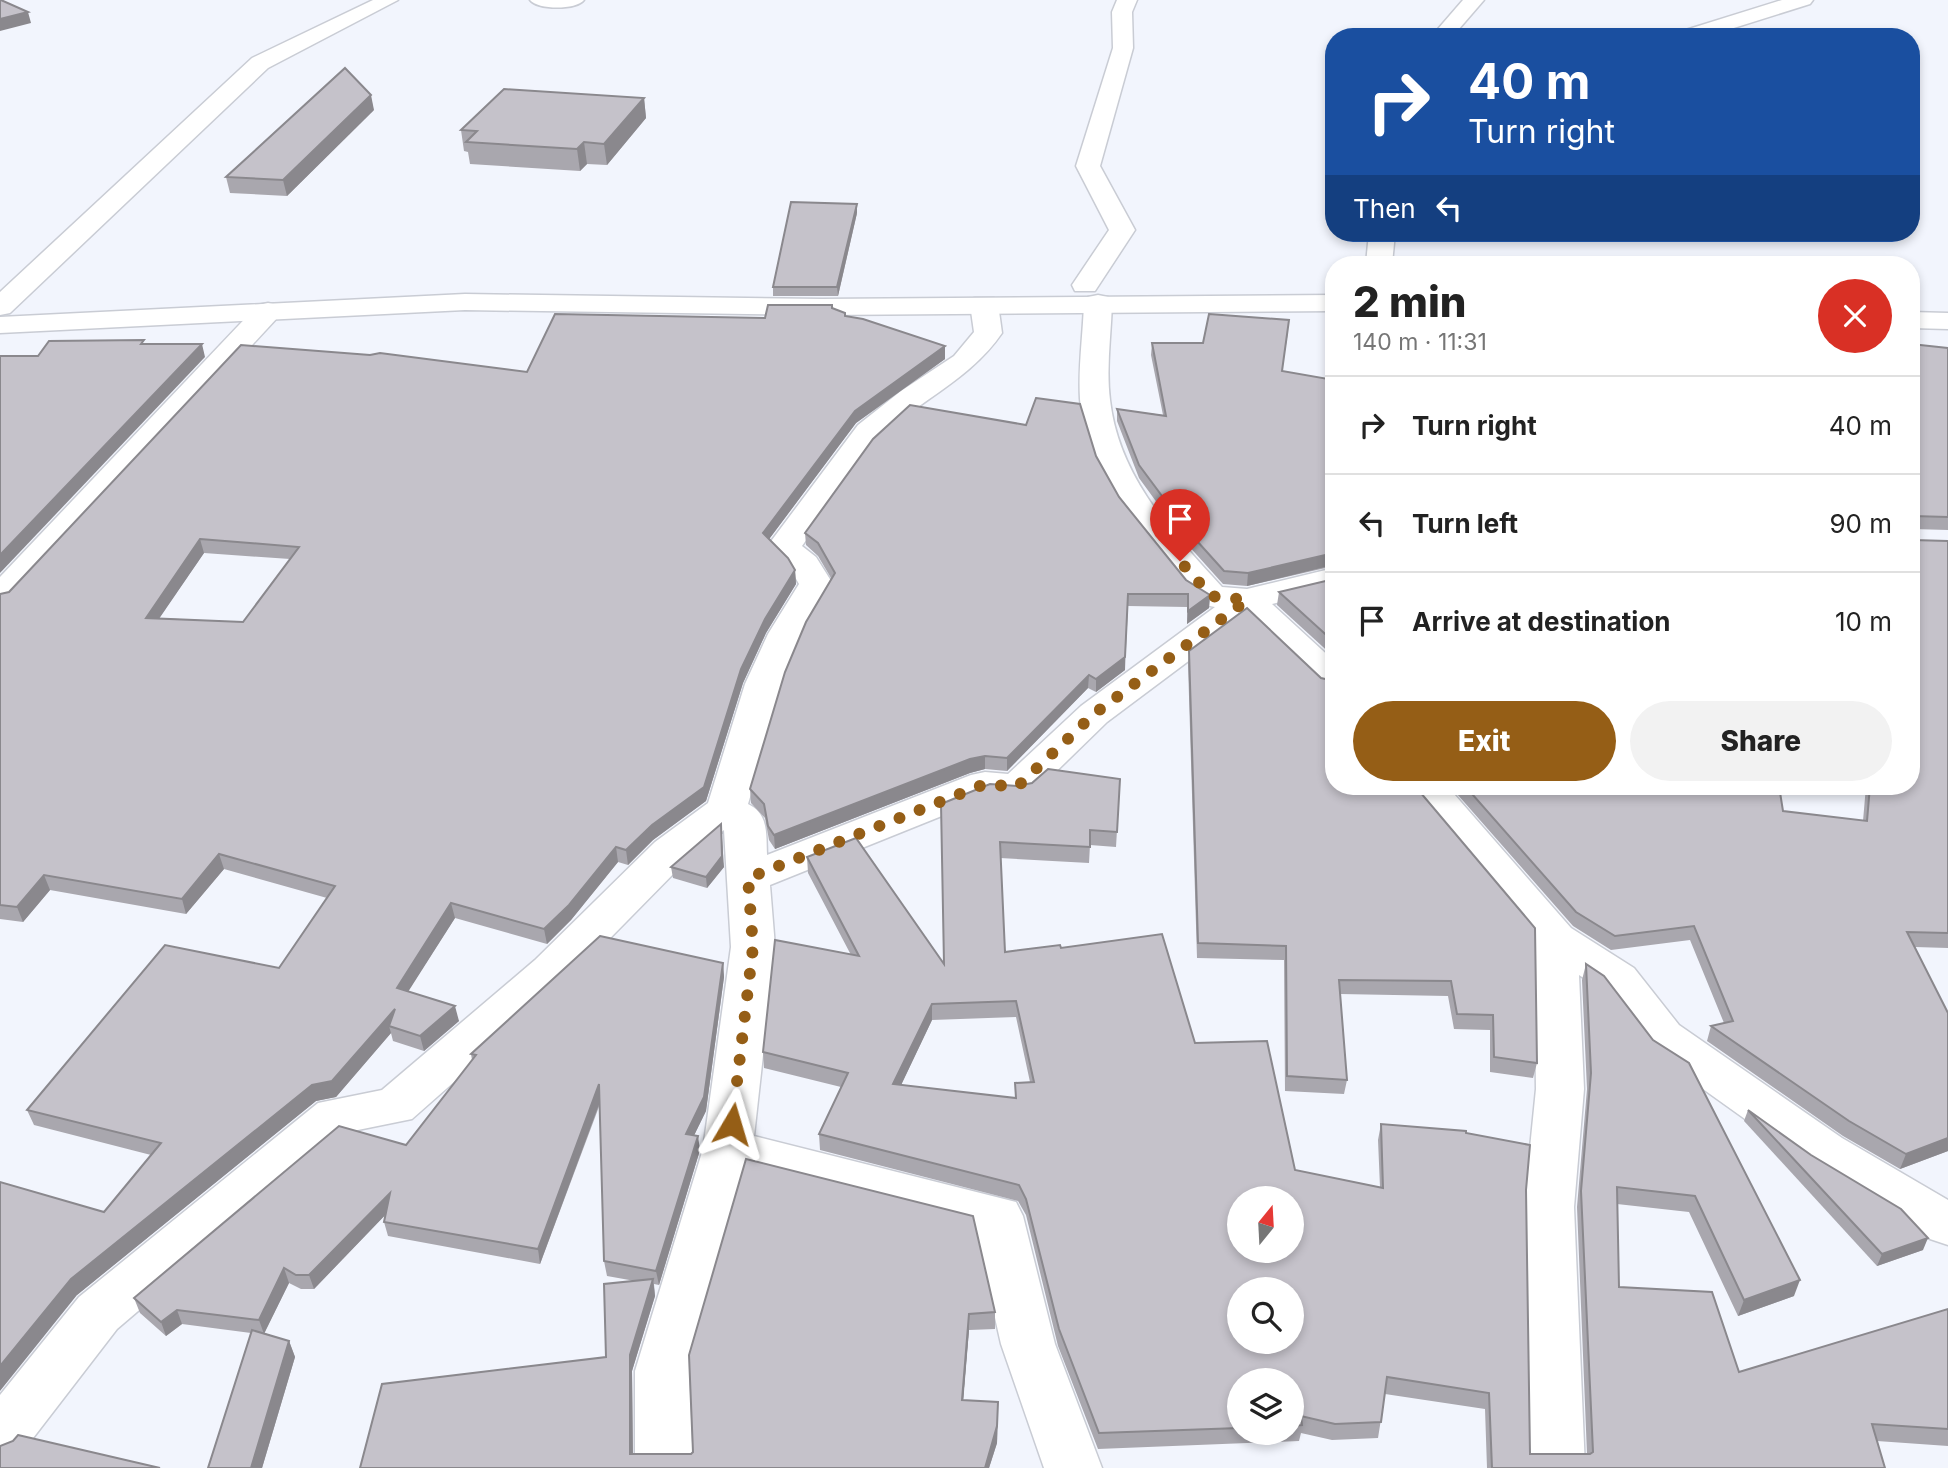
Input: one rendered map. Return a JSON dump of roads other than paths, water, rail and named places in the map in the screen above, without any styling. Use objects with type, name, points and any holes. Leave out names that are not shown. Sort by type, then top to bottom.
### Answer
[{"type":"street","points":[[2,320],[260,63],[388,0]]},
{"type":"street","points":[[540,0],[574,0]]},
{"type":"street","points":[[1127,0],[1122,12],[1123,48],[1088,166],[1122,230],[1091,294],[1095,401],[1104,446],[1134,508],[1211,596],[1247,600],[1325,580]]},
{"type":"street","points":[[1449,28],[1474,0]]},
{"type":"street","points":[[1712,28],[1803,0]]},
{"type":"street","points":[[2,320],[465,302],[822,307],[984,304],[1091,294],[1325,284]]},
{"type":"street","points":[[2,320],[474,286],[823,288],[1325,303]]},
{"type":"street","points":[[1920,300],[1948,302]]},
{"type":"street","points":[[0,1437],[98,1313],[335,1116],[395,1106],[551,971],[670,852],[726,809],[764,684],[786,634],[816,584],[804,564],[783,548],[869,432],[912,397],[964,362],[988,333],[984,304]]},
{"type":"street","points":[[0,597],[268,311]]},
{"type":"street","points":[[1920,320],[1948,321]]},
{"type":"street","points":[[1247,600],[1325,674]]},
{"type":"street","points":[[748,878],[985,784],[1017,787],[1094,714],[1247,600]]},
{"type":"street","points":[[1433,795],[1556,939],[1618,979],[1663,1037],[1825,1151],[1948,1225]]},
{"type":"street","points":[[664,1468],[662,1371],[729,1149],[753,947],[744,818],[726,809]]},
{"type":"street","points":[[1556,939],[1560,1088],[1549,1207],[1556,1468]]},
{"type":"street","points":[[729,1149],[998,1216],[1009,1284],[1042,1396],[1073,1468]]}]
